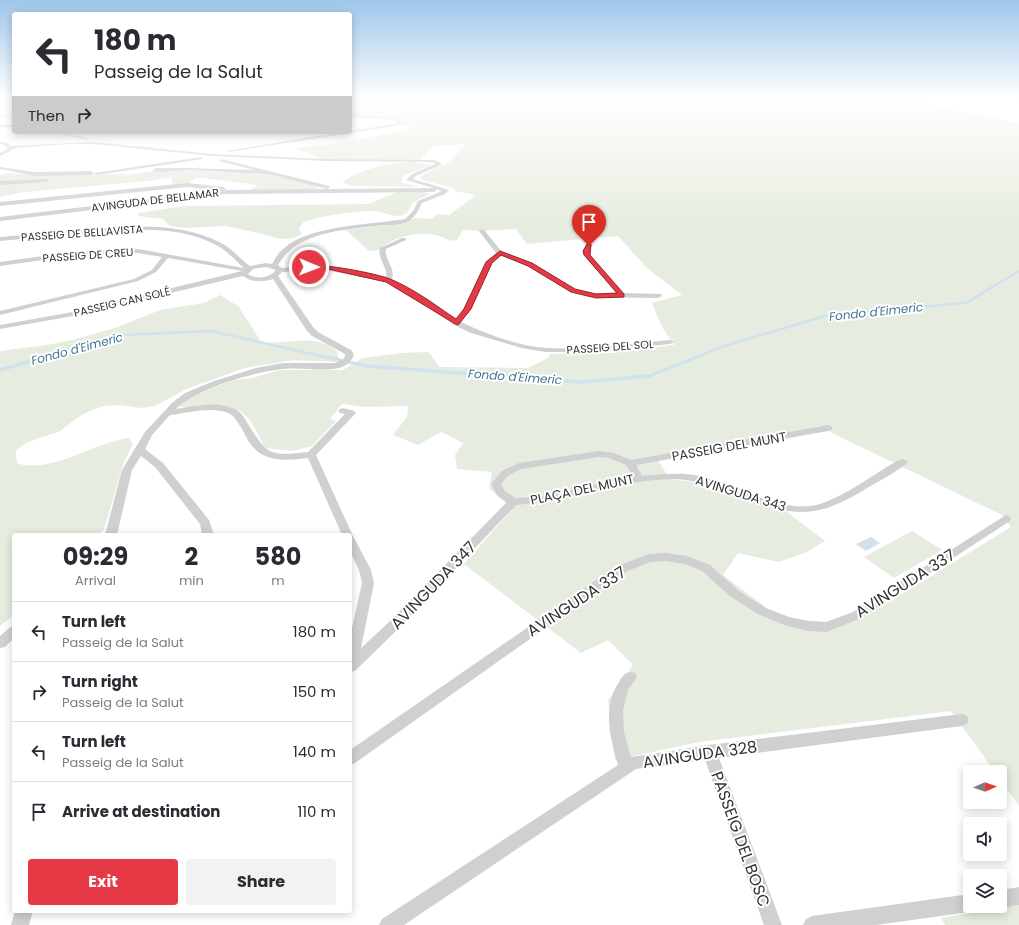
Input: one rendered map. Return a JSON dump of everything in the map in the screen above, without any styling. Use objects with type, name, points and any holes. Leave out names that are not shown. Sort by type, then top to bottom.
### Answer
[{"type":"street","points":[[94,141],[106,144]]},
{"type":"street","points":[[0,168],[35,174],[94,174],[291,141]]},
{"type":"street","points":[[0,143],[7,144],[8,147],[69,143],[106,144],[212,155],[326,160],[434,161],[438,164],[414,175],[409,180],[446,190]]},
{"type":"street","points":[[0,155],[15,147]]},
{"type":"street","points":[[212,155],[215,158],[255,170],[339,190]]},
{"type":"street","points":[[0,183],[94,174],[161,170],[255,170]]},
{"type":"street","points":[[0,204],[19,204],[187,185],[218,190]]},
{"type":"street","name":"AVINGUDA DE BELLAMAR","points":[[310,191],[320,189],[322,187],[321,185]]},
{"type":"street","name":"AVINGUDA DE BELLAMAR","points":[[2,218],[112,206],[218,190],[226,192],[446,190]]},
{"type":"street","points":[[111,533],[127,470],[148,434],[167,413],[188,395],[217,383],[256,371],[282,366],[336,366],[346,361],[350,355],[338,346],[315,334],[310,329],[276,271],[262,265],[246,271],[246,277],[256,279],[276,271],[285,250],[294,244],[314,236],[354,227],[407,220],[420,202],[443,193],[446,190]]},
{"type":"street","points":[[110,193],[112,206]]},
{"type":"street","points":[[2,218],[19,204]]},
{"type":"street","name":"PASSEIG DE BELLAVISTA","points":[[0,240],[126,228],[146,228],[181,232],[211,241],[232,252],[246,271]]},
{"type":"street","points":[[482,231],[500,253],[530,265],[573,291],[596,296],[658,296]]},
{"type":"street","points":[[388,280],[391,276],[382,256],[383,248],[404,240]]},
{"type":"street","points":[[589,246],[586,251],[587,255],[622,295]]},
{"type":"street","name":"PASSEIG DE CREU","points":[[0,264],[72,254],[138,251],[246,271]]},
{"type":"street","points":[[457,323],[467,309],[489,262],[500,253]]},
{"type":"street","points":[[0,312],[136,280],[154,271],[168,256]]},
{"type":"street","name":"PASSEIG DEL SOL","points":[[276,271],[321,267],[388,280],[424,300],[457,323],[474,331],[522,346],[544,350],[593,350],[670,342]]},
{"type":"street","name":"PASSEIG CAN SOLÉ","points":[[0,327],[73,314],[246,271]]},
{"type":"street","points":[[167,413],[205,408],[220,408],[226,410],[240,417],[258,447],[266,453],[281,456],[311,455],[351,413],[343,411]]},
{"type":"street","name":"PASSEIG DEL MUNT","points":[[630,463],[828,428]]},
{"type":"street","points":[[140,450],[159,465],[205,523],[208,533]]},
{"type":"street","name":"PLAÇA DEL MUNT","points":[[599,454],[611,455],[630,463],[639,479],[537,500],[514,502],[501,493],[496,484],[501,476],[508,470],[519,466],[599,454]]},
{"type":"street","points":[[311,455],[347,533]]},
{"type":"street","name":"AVINGUDA 343","points":[[639,479],[682,476],[701,479],[780,506],[795,510],[811,510],[835,502],[903,462]]},
{"type":"street","name":"AVINGUDA 347","points":[[352,664],[393,626],[514,502]]},
{"type":"street","name":"AVINGUDA 337","points":[[352,757],[619,570],[649,558],[666,557],[687,560],[706,568],[735,594],[762,611],[787,621],[808,626],[827,627],[857,615],[1006,519]]},
{"type":"street","points":[[352,543],[365,570],[368,583],[352,657]]},
{"type":"street","points":[[0,643],[12,633]]},
{"type":"street","points":[[626,768],[615,720],[616,700],[621,687],[630,677]]},
{"type":"street","name":"AVINGUDA 328","points":[[388,925],[633,763],[962,720]]},
{"type":"street","name":"PASSEIG DEL BOSC","points":[[709,752],[773,925]]},
{"type":"street","points":[[1007,898],[1019,896]]},
{"type":"street","points":[[812,925],[963,904]]},
{"type":"street","points":[[20,925],[23,913]]},
{"type":"shaded area","points":[[347,141],[1019,141],[1019,806],[1007,790],[1007,765],[990,765],[951,711],[699,742],[615,760],[608,700],[633,665],[608,640],[581,653],[464,564],[513,508],[505,503],[489,488],[492,472],[457,469],[455,455],[463,443],[441,432],[418,445],[393,435],[407,417],[408,406],[365,407],[342,404],[330,419],[336,421],[312,446],[293,451],[265,448],[255,428],[243,414],[236,409],[217,405],[203,405],[188,408],[179,406],[191,396],[234,380],[252,378],[280,370],[343,370],[363,358],[401,353],[429,352],[439,367],[528,368],[548,358],[550,354],[610,353],[674,345],[662,327],[652,303],[682,295],[647,268],[618,236],[527,244],[516,229],[482,231],[463,230],[457,240],[449,240],[432,234],[415,234],[392,241],[379,250],[369,251],[346,230],[392,224],[416,218],[431,219],[438,214],[449,215],[476,195],[455,191],[453,188],[419,179],[421,176],[449,162],[466,144],[433,146],[420,160],[321,160],[296,148],[317,145],[321,146]],"holes":[[[821,426],[834,434],[1002,515],[1011,527],[891,601],[865,614],[825,622],[780,618],[723,575],[738,553],[779,562],[807,552],[825,541],[783,509],[703,483],[670,479],[655,456]]]},
{"type":"shaded area","points":[[413,162],[431,165],[403,176],[401,183],[420,187],[354,186],[343,183],[356,174],[376,167],[396,163]]},
{"type":"shaded area","points":[[159,170],[266,173],[317,186],[317,188],[311,190],[248,191],[258,185],[196,178],[189,183],[173,185],[171,177],[148,181],[24,192],[0,197],[0,175],[10,173],[32,175],[127,175]]},
{"type":"shaded area","points":[[397,192],[424,192],[430,194],[412,203],[408,212],[399,216],[376,211],[360,211],[310,220],[301,225],[299,230],[302,233],[299,236],[290,239],[275,238],[226,226],[186,228],[170,226],[163,219],[138,216],[139,213],[184,206],[368,204]]},
{"type":"shaded area","points":[[220,295],[238,306],[262,343],[301,341],[319,342],[337,351],[338,357],[336,362],[293,360],[245,368],[186,389],[155,406],[142,408],[118,405],[104,406],[80,416],[60,431],[28,442],[16,450],[18,464],[33,465],[61,461],[101,445],[129,438],[133,444],[124,462],[104,529],[101,533],[12,533],[12,617],[0,626],[0,351],[72,340],[115,328],[160,310],[204,303]]},
{"type":"shaded area","points":[[912,531],[942,550],[894,578],[864,557]]},
{"type":"shaded area","points":[[1019,904],[1019,925],[945,925],[941,918],[969,913],[1007,913],[1007,906]]},
{"type":"water","points":[[871,537],[880,543],[866,551],[856,544]]},
{"type":"waterway","name":"Fondo d'Eimeric","points":[[692,359],[724,346],[832,314],[966,303],[1019,271]]},
{"type":"waterway","name":"Fondo d'Eimeric","points":[[39,359],[122,335],[211,331],[334,359]]},
{"type":"waterway","name":"Fondo d'Eimeric","points":[[0,370],[42,358]]},
{"type":"waterway","name":"Fondo d'Eimeric","points":[[330,358],[366,366],[580,382],[649,376],[694,358]]},
{"type":"route","points":[[309,267],[328,267],[388,280],[424,300],[457,323],[467,309],[489,262],[500,253],[530,265],[573,291],[596,296],[622,295],[587,255],[586,251],[589,246]]}]
